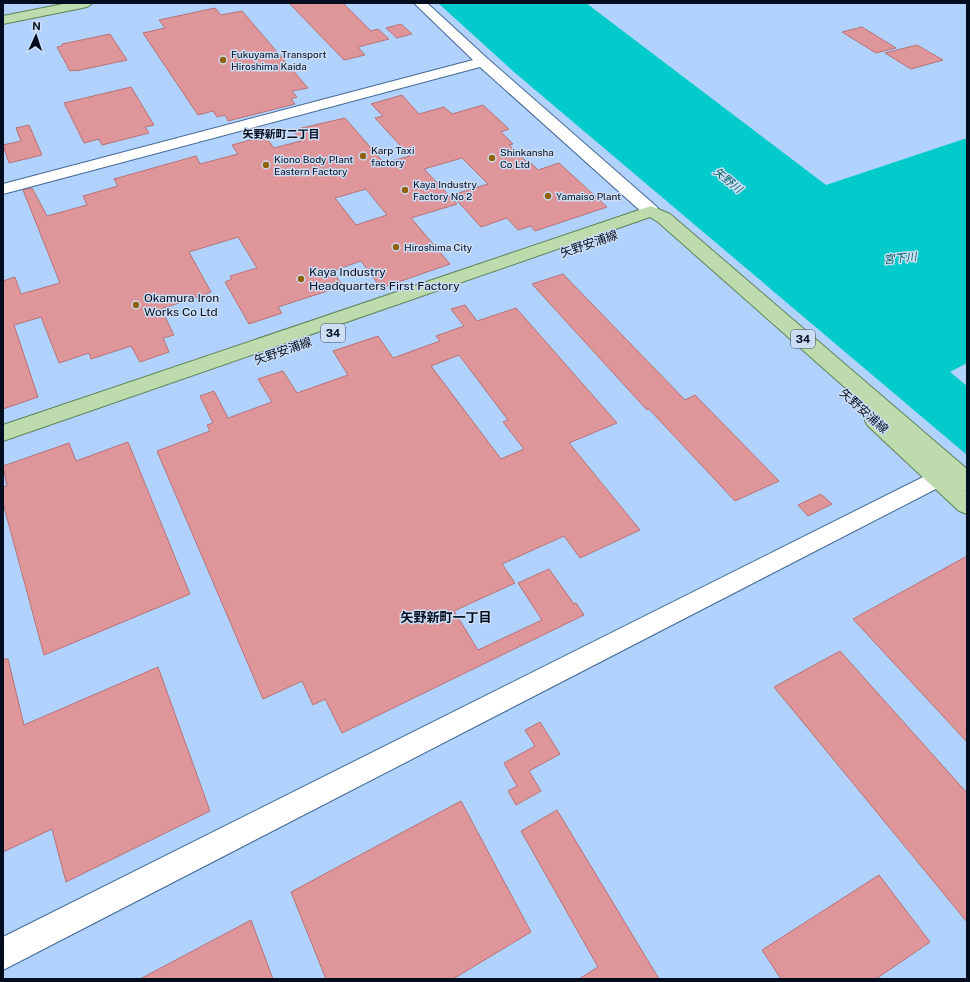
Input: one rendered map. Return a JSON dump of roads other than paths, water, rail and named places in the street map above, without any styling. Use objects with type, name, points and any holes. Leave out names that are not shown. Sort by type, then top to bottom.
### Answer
[{"type":"main road","points":[[3,26],[87,3]]},
{"type":"main road","points":[[3,20],[62,9]]},
{"type":"main road","name":"矢野安浦線","points":[[3,433],[656,217]]},
{"type":"main road","name":"矢野安浦線","points":[[3,448],[656,217]]},
{"type":"main road","name":"矢野安浦線","points":[[656,217],[952,477],[967,504]]},
{"type":"street","points":[[420,3],[483,62],[656,217]]},
{"type":"street","points":[[3,189],[483,62]]},
{"type":"street","points":[[3,954],[952,477]]},
{"type":"water","points":[[438,3],[586,3],[826,185],[967,138],[967,363],[950,372],[967,386],[967,455],[514,72]]},
{"type":"place","name":"Fukuyama Transport Hiroshima Kaida","points":[[223,60]]},
{"type":"place","name":"Karp Taxi factory","points":[[363,156]]},
{"type":"place","name":"Shinkansha Co Ltd","points":[[492,158]]},
{"type":"place","name":"Kiono Body Plant Eastern Factory","points":[[266,165]]},
{"type":"place","name":"Kaya Industry Factory No 2","points":[[405,190]]},
{"type":"place","name":"Yamaiso Plant","points":[[548,196]]},
{"type":"place","name":"Hiroshima City","points":[[396,247]]},
{"type":"place","name":"Kaya Industry Headquarters First Factory","points":[[301,279]]},
{"type":"place","name":"Okamura Iron Works Co Ltd","points":[[136,305]]},
{"type":"district","name":"矢野新町二丁目","points":[[281,134]]},
{"type":"district","name":"矢野新町一丁目","points":[[446,617]]},
{"type":"water label","name":"矢野川","points":[[728,180]]},
{"type":"water label","name":"宮下川","points":[[900,258]]}]
